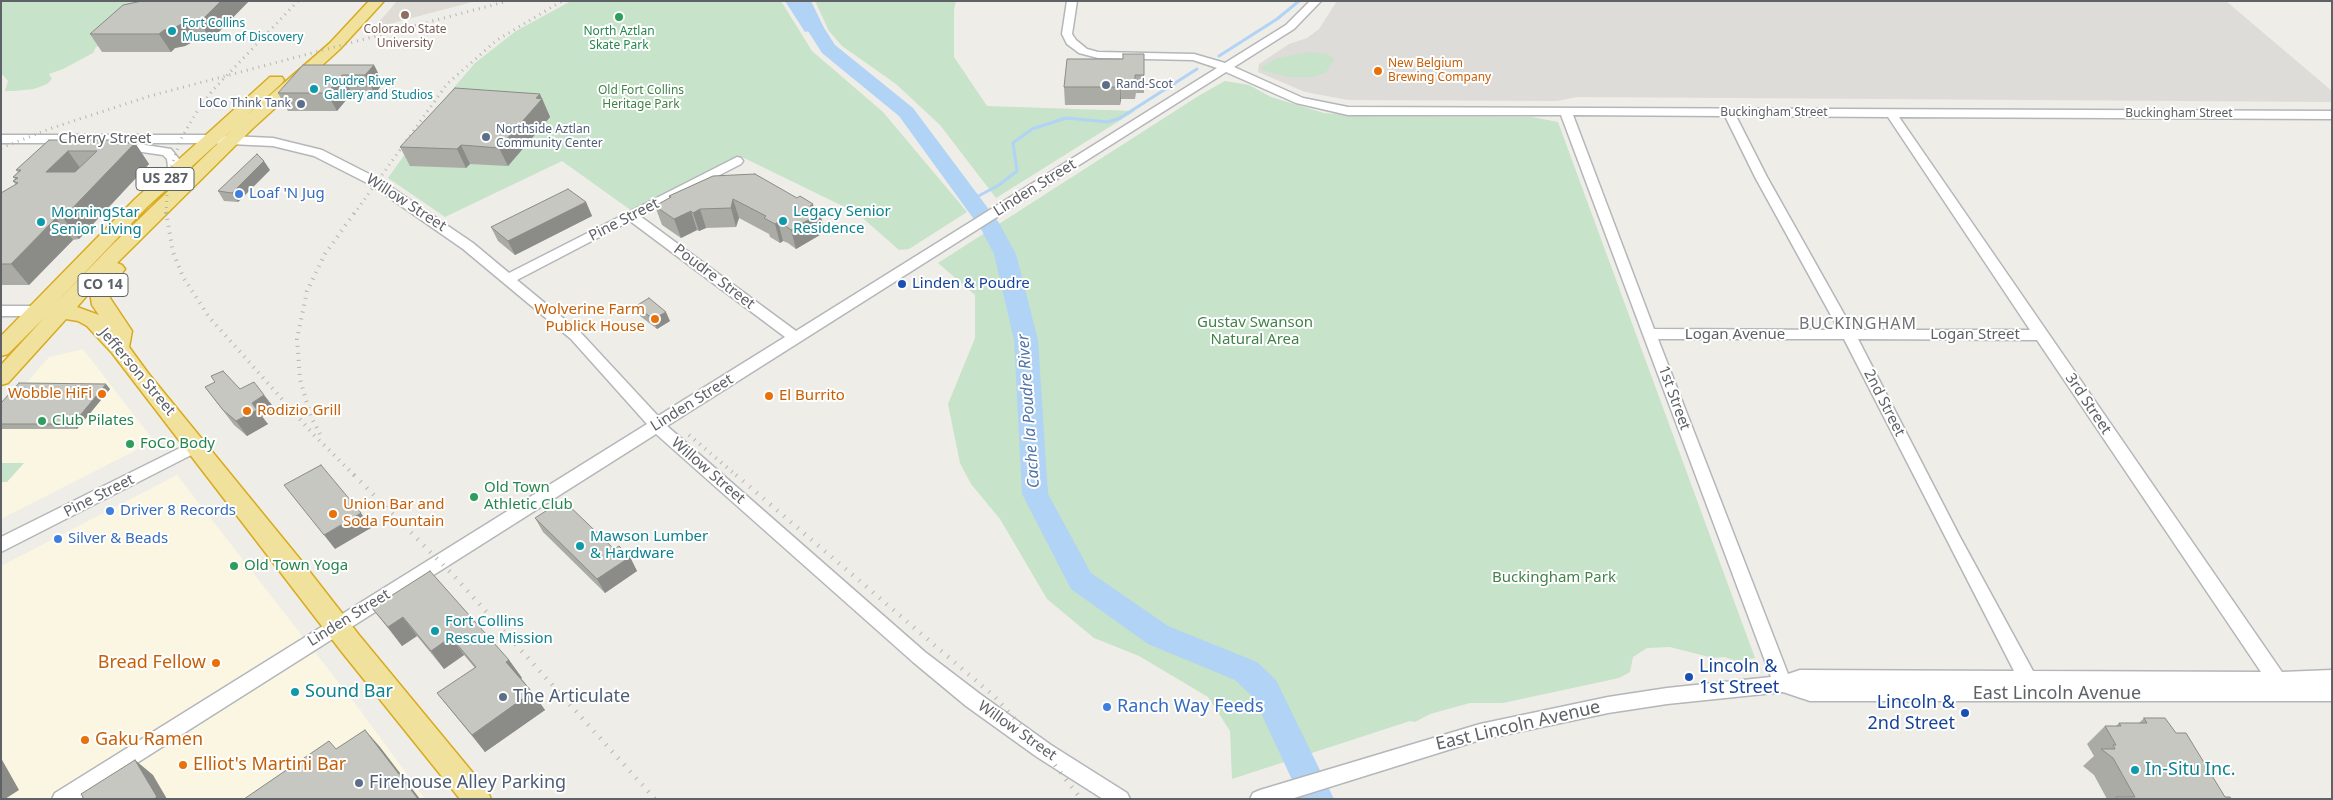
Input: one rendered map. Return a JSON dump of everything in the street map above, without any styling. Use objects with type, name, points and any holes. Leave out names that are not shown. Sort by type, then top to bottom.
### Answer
[{"type":"highway","name":"US 287","points":[[1,349],[173,172],[208,139],[324,39],[359,1]]},
{"type":"highway","name":"US 287","points":[[1,378],[141,226],[230,140],[335,46],[376,1]]},
{"type":"highway","name":"CO 14","points":[[119,348],[122,332],[102,305],[100,291],[106,280],[130,251],[141,226]]},
{"type":"highway","name":"Jefferson Street","points":[[37,311],[74,313],[89,318],[119,348],[291,565],[336,625],[477,799]]},
{"type":"street","name":"Buckingham Street","points":[[1072,1],[1067,34],[1071,42],[1083,51],[1098,54],[1186,56],[1209,60],[1300,101],[1331,109],[1365,112],[2332,115]]},
{"type":"street","name":"Linden Street","points":[[62,799],[1290,27],[1316,1]]},
{"type":"street","name":"1st Street","points":[[1566,112],[1770,654],[1783,684]]},
{"type":"street","name":"2nd Street","points":[[1729,113],[1761,177],[1849,335],[1954,542],[2032,686]]},
{"type":"street","name":"3rd Street","points":[[1891,113],[2281,686]]},
{"type":"street","name":"Cherry Street","points":[[1,139],[208,139]]},
{"type":"street","points":[[78,139],[105,147],[162,150],[173,159],[173,172]]},
{"type":"street","name":"Willow Street","points":[[208,139],[285,144],[337,161],[375,182],[438,223],[510,278],[576,336],[666,435],[935,669],[1044,751],[1120,799]]},
{"type":"street","name":"Pine Street","points":[[510,278],[738,161]]},
{"type":"street","name":"Poudre Street","points":[[632,216],[796,338]]},
{"type":"street","points":[[1,311],[37,311]]},
{"type":"street","name":"Logan Avenue","points":[[1651,334],[1849,335]]},
{"type":"street","name":"Logan Street","points":[[1849,335],[2041,335]]},
{"type":"street","name":"Pine Street","points":[[1,545],[196,446]]},
{"type":"street","name":"East Lincoln Avenue","points":[[1260,799],[1480,732],[1608,705],[1667,696],[1783,684],[1810,692],[2032,686],[2281,686],[2332,678]]},
{"type":"street","name":"East Lincoln Avenue","points":[[2281,686],[2332,694]]},
{"type":"shaded area","name":"Colorado State University","points":[[397,1],[476,1],[374,28]]},
{"type":"shaded area","points":[[1337,1],[2226,1],[2332,91],[2332,102],[1577,97],[1557,101],[1348,100],[1305,92],[1258,72],[1259,64],[1289,44],[1307,38],[1319,29]]},
{"type":"shaded area","points":[[83,349],[154,441],[1,519],[1,412],[49,357]]},
{"type":"shaded area","points":[[177,475],[360,710],[425,799],[1,799],[1,566]]},
{"type":"green space","points":[[1,1],[154,1],[114,40],[96,47],[93,53],[63,69],[49,74],[52,79],[47,84],[34,89],[5,91],[8,81],[1,73]]},
{"type":"green space","name":"Old Fort Collins Heritage Park","points":[[571,1],[781,1],[812,51],[883,112],[967,212],[909,249],[899,250],[857,213],[742,157],[632,211],[562,161],[445,217],[388,178],[445,98],[475,63],[516,31]]},
{"type":"green space","points":[[815,1],[956,1],[954,9],[954,57],[987,106],[1135,111],[996,198],[940,125],[896,84],[842,46],[829,31]]},
{"type":"green space","points":[[1310,52],[1327,54],[1335,59],[1325,73],[1311,77],[1289,77],[1262,70],[1263,66],[1278,58]]},
{"type":"green space","name":"Gustav Swanson Natural Area","points":[[1225,81],[1249,85],[1271,97],[1324,113],[1365,116],[1532,117],[1558,122],[1755,658],[1737,661],[1724,657],[1713,658],[1670,647],[1647,648],[1633,657],[1630,672],[1619,678],[1503,703],[1470,703],[1430,714],[1415,722],[1410,721],[1232,779],[1230,731],[1208,697],[1139,656],[1094,638],[1047,599],[1000,519],[971,484],[960,463],[948,404],[975,338],[975,295],[938,263],[1200,95]]},
{"type":"green space","points":[[1,463],[24,463],[7,482],[1,482]]},
{"type":"water","points":[[785,1],[811,1],[824,28],[805,32]]},
{"type":"building","points":[[142,1],[221,1],[200,22],[187,21],[174,28],[164,30],[159,34],[90,34],[123,5]]},
{"type":"building","points":[[1123,54],[1144,54],[1144,75],[1135,75],[1135,81],[1120,81],[1120,87],[1064,87],[1067,59],[1123,59]]},
{"type":"building","points":[[303,65],[374,65],[365,75],[342,75],[327,93],[278,93]]},
{"type":"building","points":[[455,88],[540,94],[536,98],[542,99],[499,148],[461,145],[457,149],[400,147]]},
{"type":"building","points":[[49,140],[127,140],[125,143],[135,143],[63,218],[56,218],[11,264],[1,264],[1,193],[18,183],[13,181],[18,178],[13,177],[21,170],[16,170]],"holes":[[[68,151],[97,151],[75,172],[46,172]]]},
{"type":"building","points":[[257,154],[264,161],[232,193],[218,191]]},
{"type":"building","points":[[755,174],[797,198],[800,196],[813,204],[810,206],[820,213],[791,230],[778,222],[775,224],[764,218],[766,216],[733,199],[731,208],[700,209],[674,219],[655,206],[671,197],[669,196],[713,176]]},
{"type":"building","points":[[568,189],[586,202],[508,241],[491,227]]},
{"type":"building","points":[[649,298],[666,312],[653,319],[636,306]]},
{"type":"building","points":[[223,371],[240,389],[254,382],[264,395],[252,403],[257,410],[236,421],[223,410],[205,387],[215,382],[211,376]]},
{"type":"building","points":[[19,383],[106,384],[73,424],[1,424],[1,403]]},
{"type":"building","name":"Union Bar and Soda Fountain","points":[[321,465],[361,513],[324,535],[284,485]]},
{"type":"building","name":"Mawson Lumber & Hardware","points":[[563,500],[614,549],[619,546],[630,557],[597,579],[535,518]]},
{"type":"building","points":[[430,571],[509,660],[506,662],[532,692],[472,735],[437,693],[476,667],[451,637],[431,651],[403,617],[388,627],[372,608]]},
{"type":"building","points":[[2144,718],[2165,718],[2176,733],[2186,733],[2225,797],[2230,797],[2231,799],[2117,799],[2116,797],[2135,797],[2113,758],[2101,749],[2115,749],[2113,745],[2116,745],[2105,726],[2121,726],[2119,723],[2147,723]]},
{"type":"building","points":[[365,730],[418,799],[244,799],[329,741],[336,749]]},
{"type":"building","points":[[135,760],[157,797],[154,799],[84,799],[81,794]]},
{"type":"waterway","name":"Cache la Poudre River","points":[[798,1],[828,49],[906,112],[991,228],[1005,254],[1026,340],[1035,494],[1081,581],[1158,635],[1246,671],[1265,689],[1318,799]]},
{"type":"waterway","points":[[1219,56],[1277,19],[1299,1]]},
{"type":"waterway","points":[[971,200],[999,185],[1017,171],[1013,143],[1032,129],[1066,118],[1108,122],[1120,118],[1197,69]]},
{"type":"railway","points":[[227,76],[298,1]]},
{"type":"railway","points":[[227,76],[508,1]]},
{"type":"railway","points":[[354,214],[447,84],[497,40],[562,1]]},
{"type":"railway","points":[[1,148],[52,128],[150,96],[227,76]]},
{"type":"railway","points":[[166,212],[168,176],[181,139],[196,113],[212,91],[227,76]]},
{"type":"railway","points":[[166,212],[173,252],[183,277],[209,317],[314,435],[354,475]]},
{"type":"railway","points":[[320,434],[311,417],[300,379],[297,339],[307,291],[325,254],[355,212]]},
{"type":"railway","points":[[689,435],[737,476]]},
{"type":"railway","points":[[354,475],[455,577],[655,799]]},
{"type":"railway","points":[[736,475],[995,697],[1044,751],[1081,799]]},
{"type":"place","name":"Colorado State University","points":[[405,15]]},
{"type":"place","name":"North Aztlan Skate Park","points":[[619,17]]},
{"type":"place","name":"Fort Collins Museum of Discovery","points":[[172,31]]},
{"type":"place","name":"New Belgium Brewing Company","points":[[1378,71]]},
{"type":"place","name":"Rand-Scot","points":[[1106,85]]},
{"type":"place","name":"Poudre River Gallery and Studios","points":[[314,89]]},
{"type":"place","name":"LoCo Think Tank","points":[[301,104]]},
{"type":"place","name":"Northside Aztlan Community Center","points":[[486,137]]},
{"type":"place","name":"Loaf 'N Jug","points":[[239,194]]},
{"type":"place","name":"Legacy Senior Residence","points":[[783,221]]},
{"type":"place","name":"MorningStar Senior Living","points":[[41,222]]},
{"type":"place","name":"Linden & Poudre","points":[[902,284]]},
{"type":"place","name":"Wolverine Farm Publick House","points":[[655,319]]},
{"type":"place","name":"Wobble HiFi","points":[[102,394]]},
{"type":"place","name":"El Burrito","points":[[769,396]]},
{"type":"place","name":"Rodizio Grill","points":[[247,411]]},
{"type":"place","name":"Club Pilates","points":[[42,421]]},
{"type":"place","name":"FoCo Body","points":[[130,444]]},
{"type":"place","name":"Old Town Athletic Club","points":[[474,497]]},
{"type":"place","name":"Driver 8 Records","points":[[110,511]]},
{"type":"place","name":"Union Bar and Soda Fountain","points":[[333,514]]},
{"type":"place","name":"Silver & Beads","points":[[58,539]]},
{"type":"place","name":"Mawson Lumber & Hardware","points":[[580,546]]},
{"type":"place","name":"Old Town Yoga","points":[[234,566]]},
{"type":"place","name":"Fort Collins Rescue Mission","points":[[435,631]]},
{"type":"place","name":"Bread Fellow","points":[[216,663]]},
{"type":"place","name":"Lincoln & 1st Street","points":[[1689,677]]},
{"type":"place","name":"Sound Bar","points":[[295,692]]},
{"type":"place","name":"The Articulate","points":[[503,697]]},
{"type":"place","name":"Ranch Way Feeds","points":[[1107,707]]},
{"type":"place","name":"Lincoln & 2nd Street","points":[[1965,713]]},
{"type":"place","name":"Gaku Ramen","points":[[85,740]]},
{"type":"place","name":"Elliot's Martini Bar","points":[[183,765]]},
{"type":"place","name":"In-Situ Inc.","points":[[2135,770]]},
{"type":"place","name":"Firehouse Alley Parking","points":[[359,783]]},
{"type":"district","name":"BUCKINGHAM","points":[[1858,324]]},
{"type":"park label","name":"Buckingham Park","points":[[1554,578]]}]
